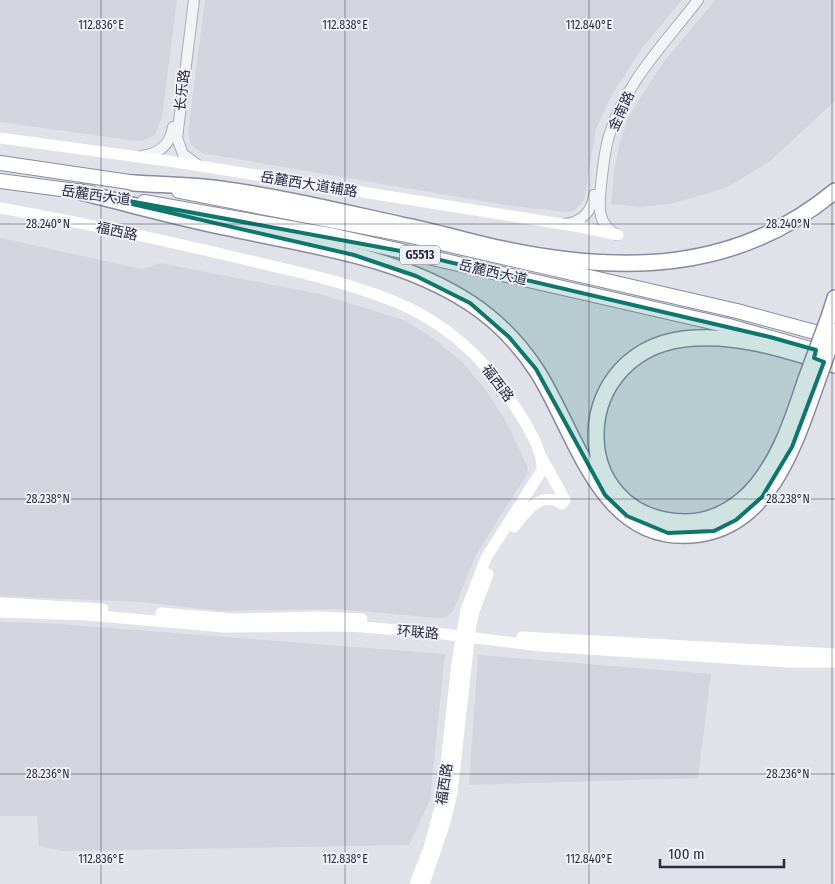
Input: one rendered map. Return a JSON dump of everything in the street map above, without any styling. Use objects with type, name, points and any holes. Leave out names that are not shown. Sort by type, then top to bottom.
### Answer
[{"type":"highway","points":[[0,157],[28,168]]},
{"type":"highway","name":"岳麓西大道","points":[[0,163],[133,183],[292,211],[411,236],[738,311],[835,338]]},
{"type":"highway","name":"岳麓西大道","points":[[0,181],[80,192],[335,236],[729,326],[835,356]]},
{"type":"highway","points":[[133,183],[220,189],[386,221],[535,255],[617,265],[674,262],[736,248],[799,218],[835,191]]},
{"type":"highway","points":[[0,189],[33,186]]},
{"type":"highway","points":[[80,192],[229,228],[317,244],[354,254],[416,276],[470,303],[509,337],[536,369],[586,466],[604,495],[627,516],[652,529],[668,533],[698,534],[714,531],[736,520],[762,497],[784,464],[812,381],[835,298]]},
{"type":"highway","points":[[835,331],[812,381],[767,470],[758,484],[740,503],[706,520],[683,522],[648,515],[623,498],[607,479],[598,453],[595,429],[604,394],[616,374],[648,350],[693,338],[741,339],[835,365]]},
{"type":"main road","name":"岳麓西大道辅路","points":[[0,138],[204,167],[562,224],[618,235]]},
{"type":"main road","name":"福西路","points":[[0,208],[136,234],[276,267],[379,296],[407,308],[449,333],[494,375],[521,416],[541,456],[542,470],[486,558],[474,586],[442,800],[429,848],[415,884]]},
{"type":"main road","points":[[424,884],[446,822],[452,793],[466,634],[480,594],[492,564],[508,536],[524,514],[539,501],[554,500],[562,504],[565,500],[541,456]]},
{"type":"main road","name":"环联路","points":[[0,603],[233,618],[345,617],[563,648],[788,662],[835,662]]},
{"type":"main road","name":"环联路","points":[[0,612],[96,616],[224,626],[350,626],[562,640],[835,654]]},
{"type":"street","name":"长乐路","points":[[137,157],[159,151],[171,137],[190,0]]},
{"type":"street","name":"长乐路","points":[[194,0],[177,138],[183,154],[193,162],[204,167]]},
{"type":"street","name":"金南路","points":[[562,224],[579,220],[590,209],[602,144],[616,105],[632,78],[693,0]]},
{"type":"street","name":"金南路","points":[[618,235],[603,224],[598,208],[605,156],[612,126],[632,86],[698,0]]},
{"type":"highlighted area","points":[[80,192],[406,252],[770,337],[816,350],[814,358],[824,362],[792,447],[762,497],[736,520],[714,531],[668,533],[627,516],[605,495],[536,369],[509,337],[470,303],[416,276],[354,255]]},
{"type":"shaded area","points":[[0,0],[177,0],[162,117],[155,135],[142,141],[129,140],[0,122]]},
{"type":"shaded area","points":[[205,0],[682,0],[643,47],[611,96],[596,129],[584,200],[574,211],[566,212],[512,206],[202,153],[191,145],[188,132]]},
{"type":"shaded area","points":[[715,0],[835,0],[835,101],[769,162],[726,188],[670,204],[640,207],[611,204],[614,171],[620,142],[629,116],[662,64]]},
{"type":"shaded area","points":[[0,238],[142,269],[160,263],[319,294],[404,320],[433,338],[462,362],[486,390],[508,425],[528,468],[526,476],[476,555],[453,611],[446,617],[438,618],[335,609],[220,611],[141,602],[0,596]]},
{"type":"shaded area","points":[[0,622],[46,623],[445,654],[430,800],[409,845],[63,851],[39,846],[37,816],[0,816]]},
{"type":"shaded area","points":[[478,655],[711,674],[698,778],[469,785]]}]
